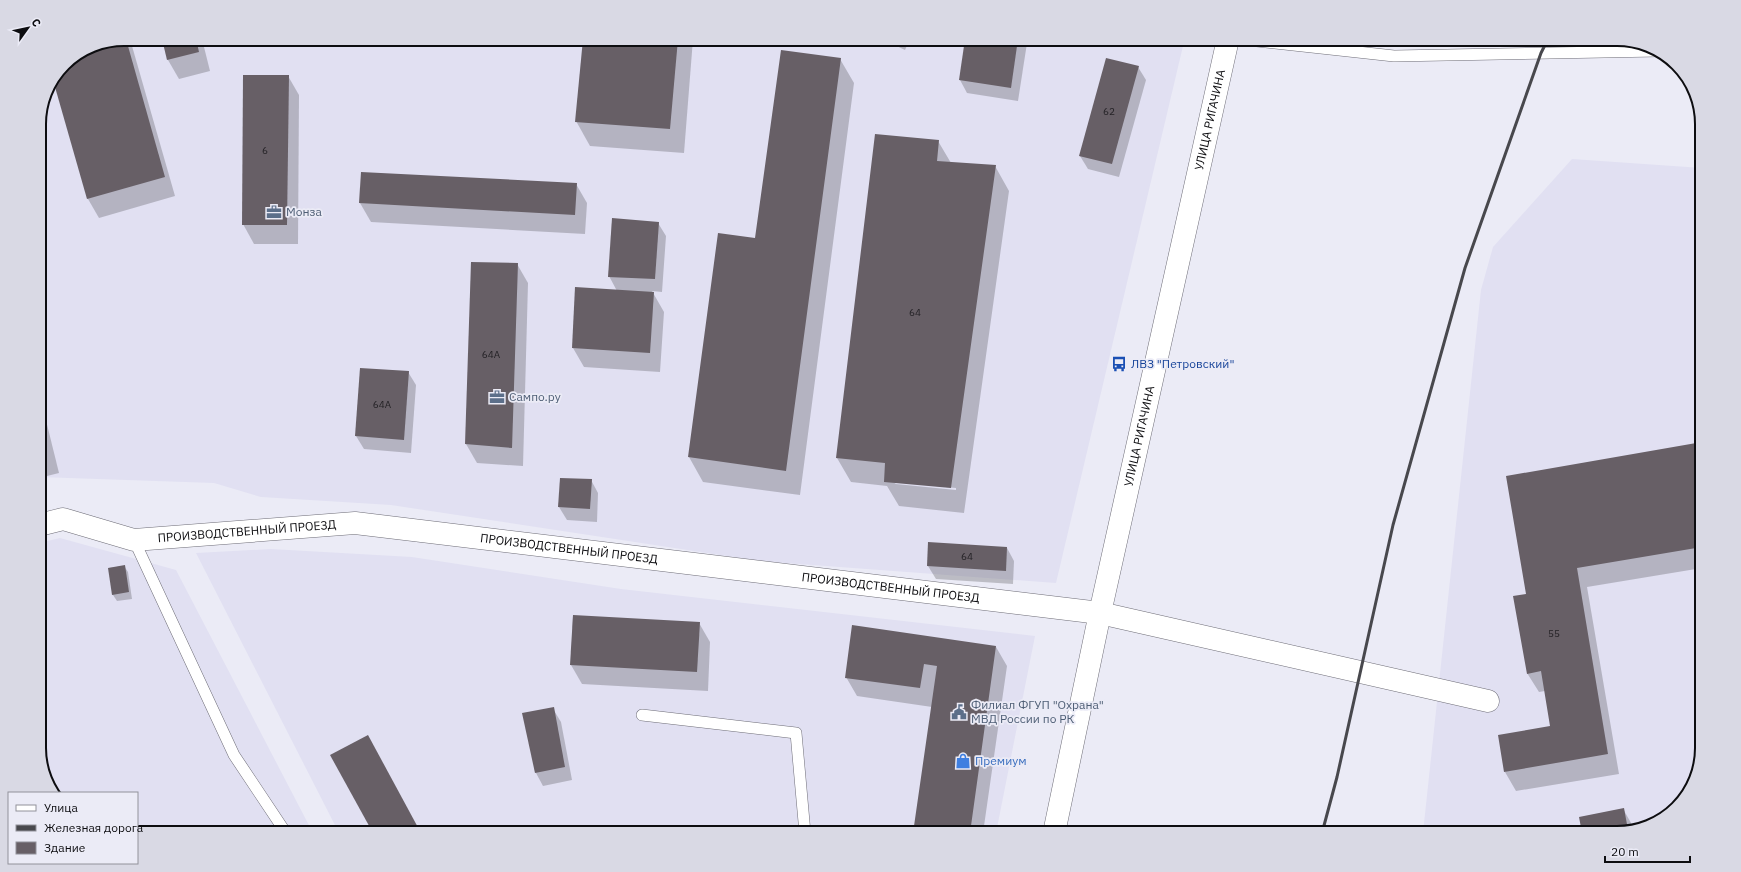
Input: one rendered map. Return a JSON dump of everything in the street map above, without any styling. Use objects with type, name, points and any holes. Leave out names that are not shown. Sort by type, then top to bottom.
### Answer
[{"type":"street","name":"УЛИЦА РИГАЧИНА","points":[[1055,826],[1100,613],[1226,46]]},
{"type":"street","name":"ПРОИЗВОДСТВЕННЫЙ ПРОЕЗД","points":[[46,523],[63,519],[134,540],[355,523],[1100,613],[1488,701]]},
{"type":"lane","points":[[1303,46],[1394,56],[1645,51]]},
{"type":"lane","points":[[134,540],[234,755],[281,826]]},
{"type":"lane","points":[[642,715],[796,734],[804,826]]},
{"type":"shaded area","points":[[119,46],[1183,46],[1056,583],[760,561],[391,505],[261,497],[214,483],[46,477],[46,119],[49,104],[56,85],[65,73],[77,62],[94,52],[109,47]]},
{"type":"shaded area","points":[[1572,159],[1695,168],[1695,753],[1691,773],[1676,799],[1660,813],[1647,820],[1637,823],[1617,826],[1424,826],[1481,290],[1493,247]]},
{"type":"shaded area","points":[[60,538],[176,570],[309,826],[138,826],[138,792],[60,792],[50,773],[46,753],[46,541]]},
{"type":"shaded area","points":[[271,549],[412,557],[621,589],[1035,636],[997,826],[335,826],[196,553]]},
{"type":"building","points":[[128,46],[165,177],[87,199],[55,87],[65,73],[81,59],[94,52],[109,47]]},
{"type":"building","points":[[164,46],[198,46],[199,52],[167,60]]},
{"type":"building","points":[[582,46],[677,46],[670,129],[575,122]]},
{"type":"building","points":[[964,46],[1017,46],[1011,88],[959,80]]},
{"type":"building","points":[[781,50],[841,58],[786,471],[688,457],[718,233],[755,238]]},
{"type":"building","points":[[1106,58],[1139,66],[1112,164],[1079,156]]},
{"type":"building","points":[[243,75],[289,75],[287,225],[242,225]]},
{"type":"building","points":[[875,134],[939,140],[937,161],[996,165],[951,488],[884,482],[885,463],[836,458]]},
{"type":"building","points":[[361,172],[577,183],[575,215],[359,203]]},
{"type":"building","points":[[612,218],[659,222],[655,279],[608,277]]},
{"type":"building","points":[[471,262],[518,263],[512,448],[465,444]]},
{"type":"building","points":[[575,287],[654,292],[650,353],[572,348]]},
{"type":"building","points":[[360,368],[409,371],[404,440],[355,436]]},
{"type":"building","points":[[1695,443],[1695,548],[1577,568],[1608,754],[1504,772],[1498,735],[1550,726],[1541,671],[1527,674],[1513,596],[1526,594],[1506,476]]},
{"type":"building","points":[[560,478],[592,479],[590,509],[558,507]]},
{"type":"building","points":[[928,542],[1007,547],[1006,571],[927,566]]},
{"type":"building","points":[[125,565],[129,592],[112,595],[108,568]]},
{"type":"building","points":[[573,615],[700,622],[697,672],[570,665]]},
{"type":"building","points":[[852,625],[996,646],[971,826],[914,826],[937,666],[924,664],[920,688],[845,678]]},
{"type":"building","points":[[554,707],[565,767],[535,773],[522,713]]},
{"type":"building","points":[[368,735],[417,826],[369,826],[330,755]]},
{"type":"building","points":[[1624,808],[1627,825],[1581,826],[1579,817]]},
{"type":"railway","points":[[1324,826],[1337,777],[1393,525],[1465,268],[1544,46]]},
{"type":"place","name":"Монза","points":[[274,212]]},
{"type":"place","name":"ЛВЗ \"Петровский\"","points":[[1119,364]]},
{"type":"place","name":"Сампо.ру","points":[[497,397]]},
{"type":"place","name":"Филиал ФГУП \"Охрана\" МВД России по РК","points":[[959,712]]},
{"type":"place","name":"Премиум","points":[[963,761]]}]
